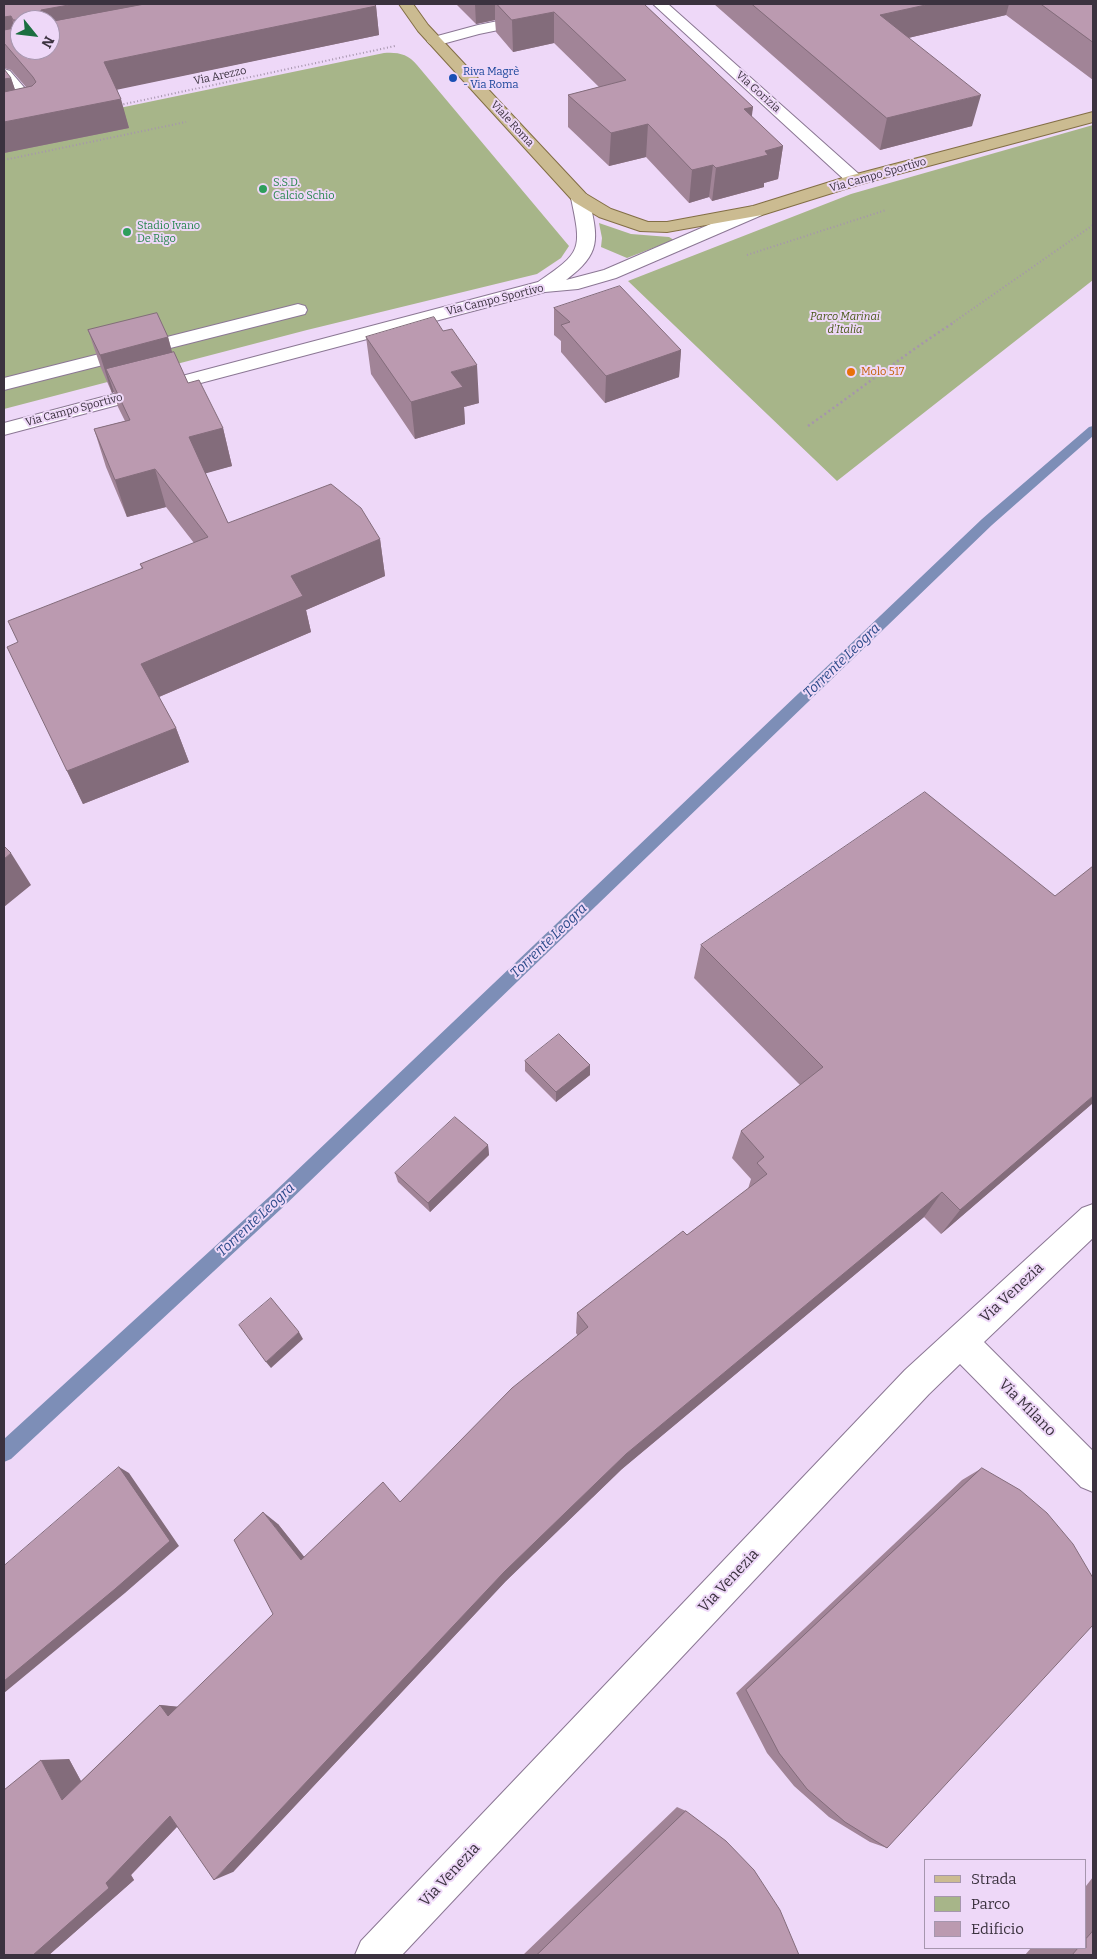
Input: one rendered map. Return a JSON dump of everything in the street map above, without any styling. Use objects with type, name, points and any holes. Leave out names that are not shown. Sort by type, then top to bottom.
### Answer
[{"type":"main road","name":"Viale Roma","points":[[406,4],[435,41],[580,198],[605,213],[646,227],[668,227],[756,211]]},
{"type":"main road","name":"Via Campo Sportivo","points":[[756,211],[855,180],[1093,117]]},
{"type":"street","points":[[435,41],[478,30],[605,4]]},
{"type":"street","name":"Via Gorizia","points":[[660,4],[855,180]]},
{"type":"street","points":[[4,74],[35,110],[4,116]]},
{"type":"street","points":[[545,286],[580,258],[586,248],[588,235],[580,198]]},
{"type":"street","name":"Via Campo Sportivo","points":[[4,429],[545,286],[568,286],[610,274],[756,211]]},
{"type":"street","points":[[4,384],[298,310]]},
{"type":"street","name":"Via Venezia","points":[[375,1955],[917,1382],[1093,1218]]},
{"type":"street","name":"Via Milano","points":[[960,1341],[1093,1475]]},
{"type":"path","name":"Via Arezzo","points":[[116,106],[403,44]]},
{"type":"path","points":[[4,160],[186,122]]},
{"type":"path","points":[[808,426],[889,369],[910,351],[1093,225]]},
{"type":"green space","name":"S.S.D. Calcio Schio","points":[[384,53],[402,55],[410,58],[417,65],[569,246],[561,258],[537,274],[307,330],[4,409],[4,132]]},
{"type":"green space","name":"Parco Marinai d'Italia","points":[[1093,125],[1093,280],[837,481],[628,281],[851,194]]},
{"type":"green space","points":[[599,223],[631,234],[669,237],[674,240],[627,258],[601,247],[602,238]]},
{"type":"building","points":[[4,4],[74,4],[41,10],[10,10],[10,16],[4,17]]},
{"type":"building","points":[[145,4],[374,4],[376,6],[104,62],[121,99],[4,122],[4,92],[32,86],[36,82],[18,60],[60,60],[60,20]]},
{"type":"building","points":[[497,4],[644,4],[753,107],[744,109],[783,146],[765,151],[768,155],[716,168],[713,165],[692,170],[648,124],[611,133],[568,95],[626,80],[554,12],[512,20]]},
{"type":"building","points":[[752,4],[930,4],[880,15],[981,95],[887,118]]},
{"type":"building","points":[[1041,4],[1093,4],[1093,42]]},
{"type":"building","points":[[10,29],[10,50],[4,43],[4,30]]},
{"type":"building","points":[[4,69],[11,78],[4,79]]},
{"type":"building","points":[[620,286],[681,350],[606,376],[561,325],[570,322],[554,308]]},
{"type":"building","points":[[157,313],[168,337],[100,355],[88,330]]},
{"type":"building","points":[[434,317],[443,331],[452,329],[477,365],[451,372],[463,387],[411,402],[366,337]]},
{"type":"building","points":[[174,352],[188,383],[199,380],[223,428],[189,437],[228,523],[331,484],[361,508],[380,539],[291,576],[303,596],[141,664],[176,728],[67,771],[7,647],[18,642],[8,621],[143,568],[140,564],[208,537],[155,469],[115,480],[94,429],[130,420],[106,369]]},
{"type":"building","points":[[925,792],[1055,896],[1093,866],[1093,1096],[960,1210],[942,1192],[626,1454],[504,1572],[214,1880],[170,1816],[106,1883],[109,1888],[33,1955],[4,1955],[4,1790],[41,1760],[62,1800],[160,1705],[168,1716],[273,1614],[234,1540],[263,1512],[301,1560],[383,1482],[400,1502],[512,1388],[588,1327],[577,1313],[683,1231],[687,1235],[767,1174],[757,1163],[764,1157],[741,1131],[823,1067],[701,945]]},
{"type":"building","points":[[4,846],[11,853],[4,859]]},
{"type":"building","points":[[559,1034],[590,1065],[556,1092],[525,1061]]},
{"type":"building","points":[[455,1117],[488,1145],[428,1203],[395,1173]]},
{"type":"building","points":[[271,1298],[299,1332],[266,1362],[239,1325]]},
{"type":"building","points":[[119,1467],[170,1541],[4,1681],[4,1566]]},
{"type":"building","points":[[982,1468],[1020,1490],[1047,1513],[1073,1544],[1093,1578],[1093,1625],[887,1848],[845,1822],[807,1789],[779,1753],[746,1690]]},
{"type":"building","points":[[686,1811],[726,1841],[754,1870],[780,1910],[799,1955],[537,1955]]},
{"type":"building","points":[[1093,1931],[1093,1955],[1072,1955],[1077,1949],[1087,1949],[1087,1938]]},
{"type":"waterway","name":"Torrente Leogra","points":[[4,1452],[275,1203],[987,522],[1093,430]]},
{"type":"place","name":"Riva Magrè - Via Roma","points":[[453,78]]},
{"type":"place","name":"S.S.D. Calcio Schio","points":[[263,189]]},
{"type":"place","name":"Stadio Ivano De Rigo","points":[[127,232]]},
{"type":"place","name":"Molo 517","points":[[851,372]]}]
